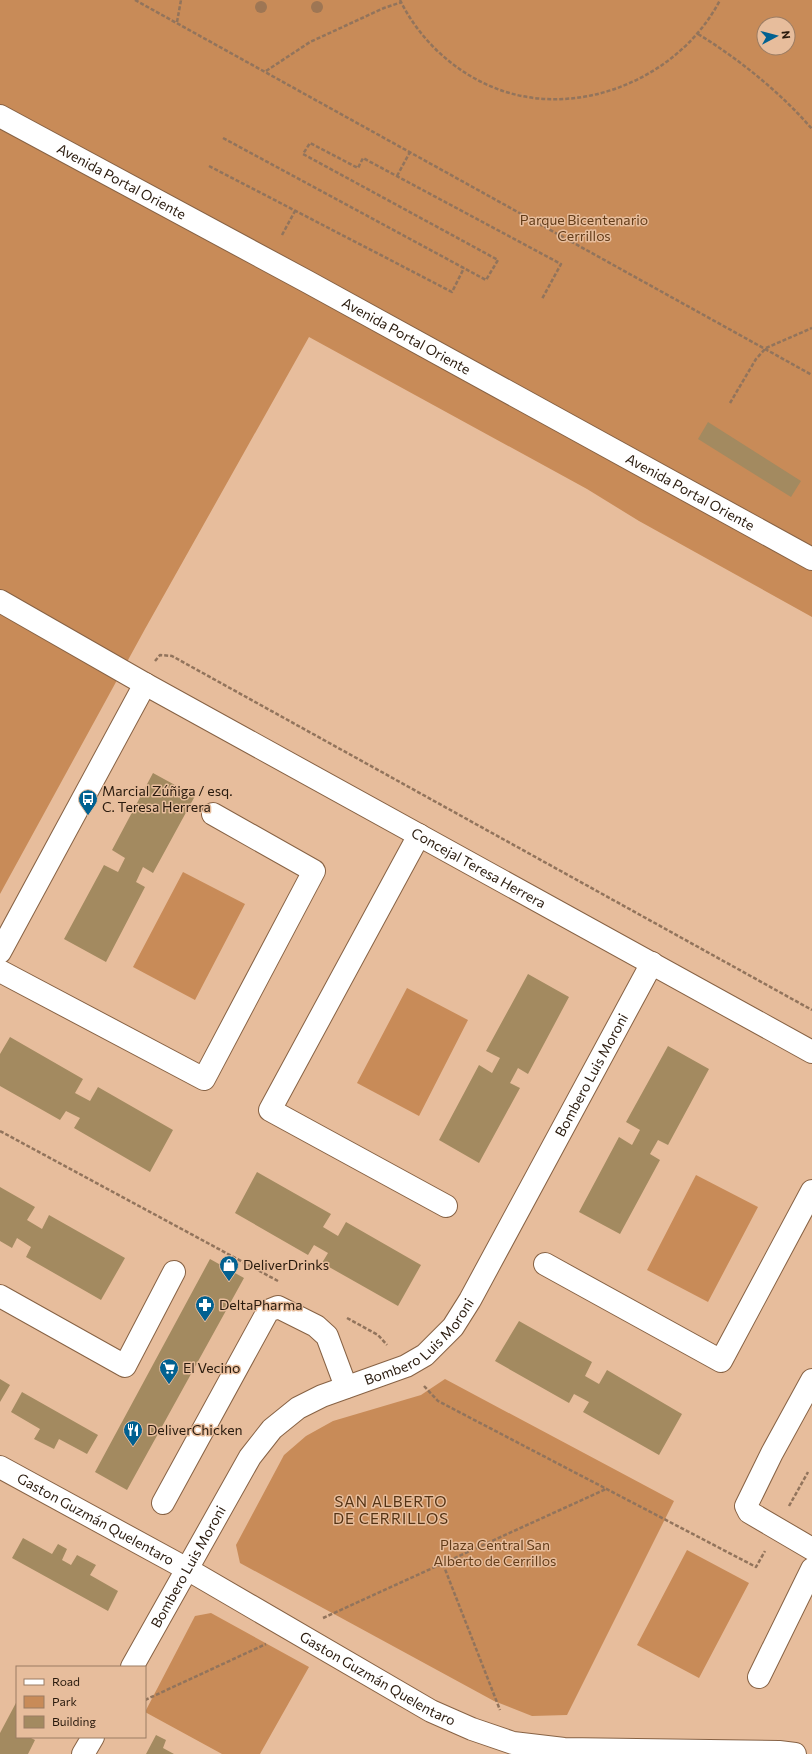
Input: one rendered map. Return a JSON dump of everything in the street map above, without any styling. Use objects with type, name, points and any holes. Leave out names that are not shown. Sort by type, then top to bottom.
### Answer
[{"type":"street","name":"Avenida Portal Oriente","points":[[0,116],[244,247],[812,559]]},
{"type":"street","name":"Concejal Teresa Herrera","points":[[0,601],[145,684],[812,1052]]},
{"type":"street","points":[[0,952],[145,684]]},
{"type":"street","points":[[0,971],[204,1079],[314,871],[213,814]]},
{"type":"street","points":[[419,835],[270,1110],[446,1206]]},
{"type":"street","name":"Bombero Luis Moroni","points":[[133,1666],[250,1457],[272,1429],[298,1408],[322,1396],[406,1366],[425,1356],[453,1328],[474,1293],[652,963]]},
{"type":"street","points":[[545,1264],[721,1361],[812,1190]]},
{"type":"street","points":[[0,1296],[125,1366],[174,1272]]},
{"type":"street","points":[[163,1503],[268,1312],[278,1307],[316,1326],[327,1336],[346,1387]]},
{"type":"street","points":[[812,1380],[746,1506],[749,1512],[812,1550]]},
{"type":"street","name":"Gaston Guzmán Quelentaro","points":[[0,1467],[187,1569],[431,1711],[472,1729],[513,1742],[564,1749],[779,1752],[794,1754]]},
{"type":"street","points":[[759,1677],[812,1569]]},
{"type":"street","points":[[83,1754],[92,1738]]},
{"type":"path","points":[[135,0],[266,71],[766,348],[812,375]]},
{"type":"path","points":[[177,22],[181,0]]},
{"type":"path","points":[[266,71],[310,42],[401,1],[423,36],[441,54],[462,71],[497,89],[535,98],[586,96],[636,81],[668,61],[698,34],[720,0]]},
{"type":"path","points":[[698,34],[763,81],[783,98],[812,129]]},
{"type":"path","points":[[223,138],[486,280],[498,260],[303,154],[310,143],[358,168],[363,158],[561,264],[542,299]]},
{"type":"path","points":[[397,176],[410,152]]},
{"type":"path","points":[[209,166],[452,292],[464,268]]},
{"type":"path","points":[[282,235],[295,211]]},
{"type":"path","points":[[730,403],[756,359],[766,348],[812,328]]},
{"type":"path","points":[[145,684],[156,658],[160,655],[172,656],[812,1010]]},
{"type":"path","points":[[146,1700],[607,1489]]},
{"type":"path","points":[[443,1564],[513,1742]]},
{"type":"green space","name":"Parque Bicentenario Cerrillos","points":[[0,0],[812,0],[812,617],[639,521],[587,489],[309,337],[145,629],[0,894]]},
{"type":"green space","points":[[183,872],[245,904],[195,1000],[133,967]]},
{"type":"green space","points":[[407,988],[468,1020],[419,1116],[357,1083]]},
{"type":"green space","points":[[696,1175],[758,1207],[708,1302],[647,1270]]},
{"type":"green space","name":"Plaza Central San Alberto de Cerrillos","points":[[445,1379],[674,1501],[567,1715],[532,1716],[494,1701],[240,1563],[236,1545],[284,1455],[306,1436],[333,1421],[421,1395]]},
{"type":"green space","points":[[687,1550],[749,1583],[699,1678],[637,1645]]},
{"type":"green space","points":[[211,1613],[309,1667],[260,1754],[222,1754],[146,1713],[195,1616]]},
{"type":"building","points":[[708,422],[801,481],[791,497],[698,439]]},
{"type":"building","points":[[153,773],[195,796],[153,873],[143,867],[136,882],[145,887],[106,962],[64,939],[104,865],[118,872],[125,858],[112,850]]},
{"type":"building","points":[[528,974],[569,997],[528,1074],[518,1068],[510,1083],[520,1088],[479,1163],[439,1140],[479,1065],[492,1073],[500,1058],[486,1051]]},
{"type":"building","points":[[10,1037],[83,1079],[75,1093],[90,1101],[98,1087],[173,1130],[150,1172],[74,1128],[80,1118],[66,1111],[60,1120],[0,1086],[0,1054]]},
{"type":"building","points":[[668,1046],[709,1069],[668,1145],[658,1140],[650,1154],[660,1160],[620,1234],[579,1212],[619,1137],[632,1145],[640,1130],[626,1122]]},
{"type":"building","points":[[257,1172],[331,1214],[323,1227],[338,1236],[346,1222],[421,1265],[398,1306],[322,1263],[328,1253],[314,1245],[308,1255],[235,1213]]},
{"type":"building","points":[[0,1187],[35,1207],[27,1220],[42,1229],[49,1215],[125,1258],[101,1300],[26,1257],[31,1247],[17,1238],[12,1248],[0,1241]]},
{"type":"building","points":[[210,1259],[244,1278],[127,1490],[95,1472]]},
{"type":"building","points":[[519,1321],[592,1362],[585,1376],[599,1384],[607,1370],[682,1414],[659,1455],[583,1412],[589,1402],[574,1394],[569,1403],[495,1361]]},
{"type":"building","points":[[0,1379],[10,1385],[0,1402]]},
{"type":"building","points":[[22,1392],[98,1435],[87,1454],[59,1439],[54,1449],[34,1439],[40,1429],[11,1412]]},
{"type":"building","points":[[23,1538],[52,1554],[58,1544],[67,1549],[62,1560],[71,1565],[77,1555],[96,1565],[90,1575],[118,1591],[108,1611],[12,1558]]},
{"type":"building","points":[[16,1703],[16,1738],[31,1738],[35,1740],[28,1754],[0,1754],[0,1733]]},
{"type":"building","points":[[156,1735],[166,1740],[163,1748],[174,1754],[146,1754]]},
{"type":"place","name":"Marcial Zúñiga / esq. C. Teresa Herrera","points":[[88,816]]},
{"type":"place","name":"DeliverDrinks","points":[[229,1282]]},
{"type":"place","name":"DeltaPharma","points":[[205,1322]]},
{"type":"place","name":"El Vecino","points":[[169,1385]]},
{"type":"place","name":"DeliverChicken","points":[[133,1447]]},
{"type":"district","name":"SAN ALBERTO DE CERRILLOS","points":[[391,1510]]}]
